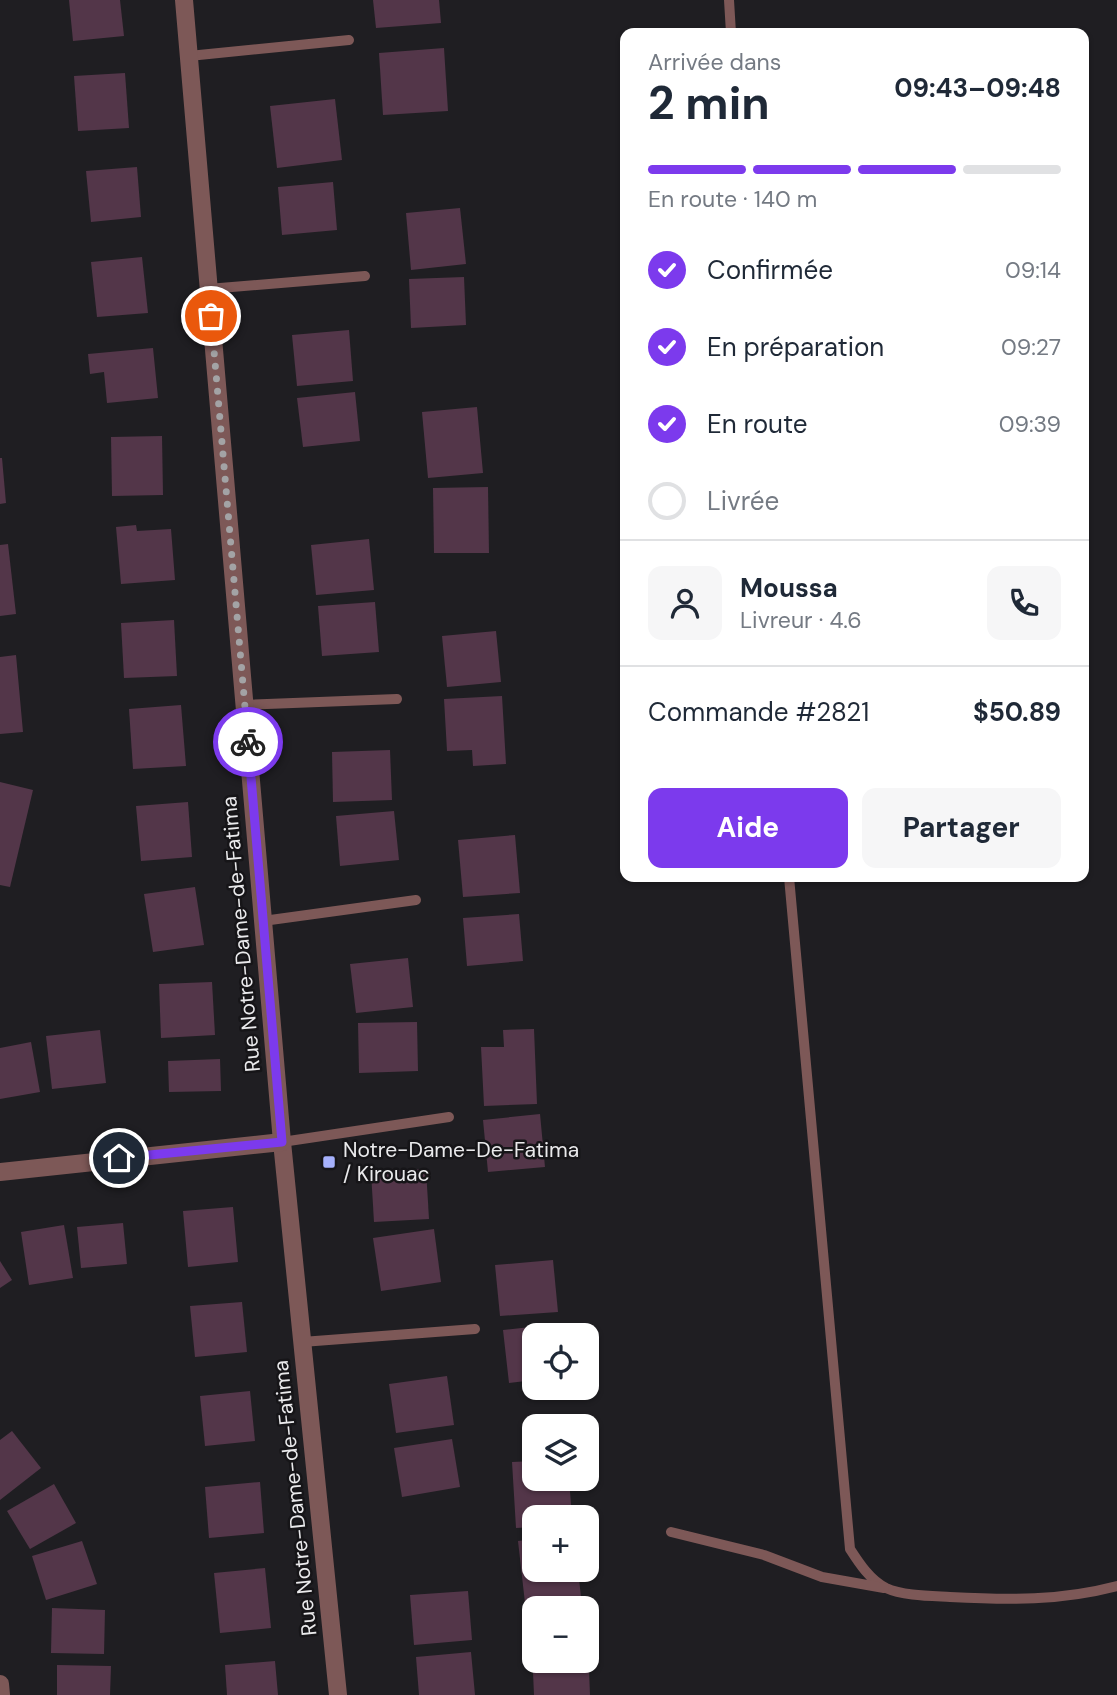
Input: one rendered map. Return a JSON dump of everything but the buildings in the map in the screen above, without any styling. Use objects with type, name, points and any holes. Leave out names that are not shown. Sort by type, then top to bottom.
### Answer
[{"type":"street","name":"Rue Notre-Dame-de-Fatima","points":[[184,0],[282,1142],[338,1695]]},
{"type":"street","points":[[0,1172],[282,1142]]},
{"type":"street","points":[[0,1684],[1,1695]]},
{"type":"lane","points":[[729,0],[731,28]]},
{"type":"lane","points":[[189,56],[349,40]]},
{"type":"lane","points":[[208,289],[365,276]]},
{"type":"lane","points":[[244,705],[397,699]]},
{"type":"lane","points":[[789,882],[850,1549],[864,1570],[887,1588]]},
{"type":"lane","points":[[263,921],[416,900]]},
{"type":"lane","points":[[282,1142],[449,1117]]},
{"type":"lane","points":[[302,1342],[475,1329]]},
{"type":"lane","points":[[671,1532],[764,1555],[822,1577],[921,1595],[1019,1600],[1085,1594],[1117,1586]]},
{"type":"way so far","points":[[211,316],[248,742]]},
{"type":"place","name":"Notre-Dame-De-Fatima / Kirouac","points":[[329,1162]]},
{"type":"route","points":[[119,1158],[282,1142],[248,742]]}]
